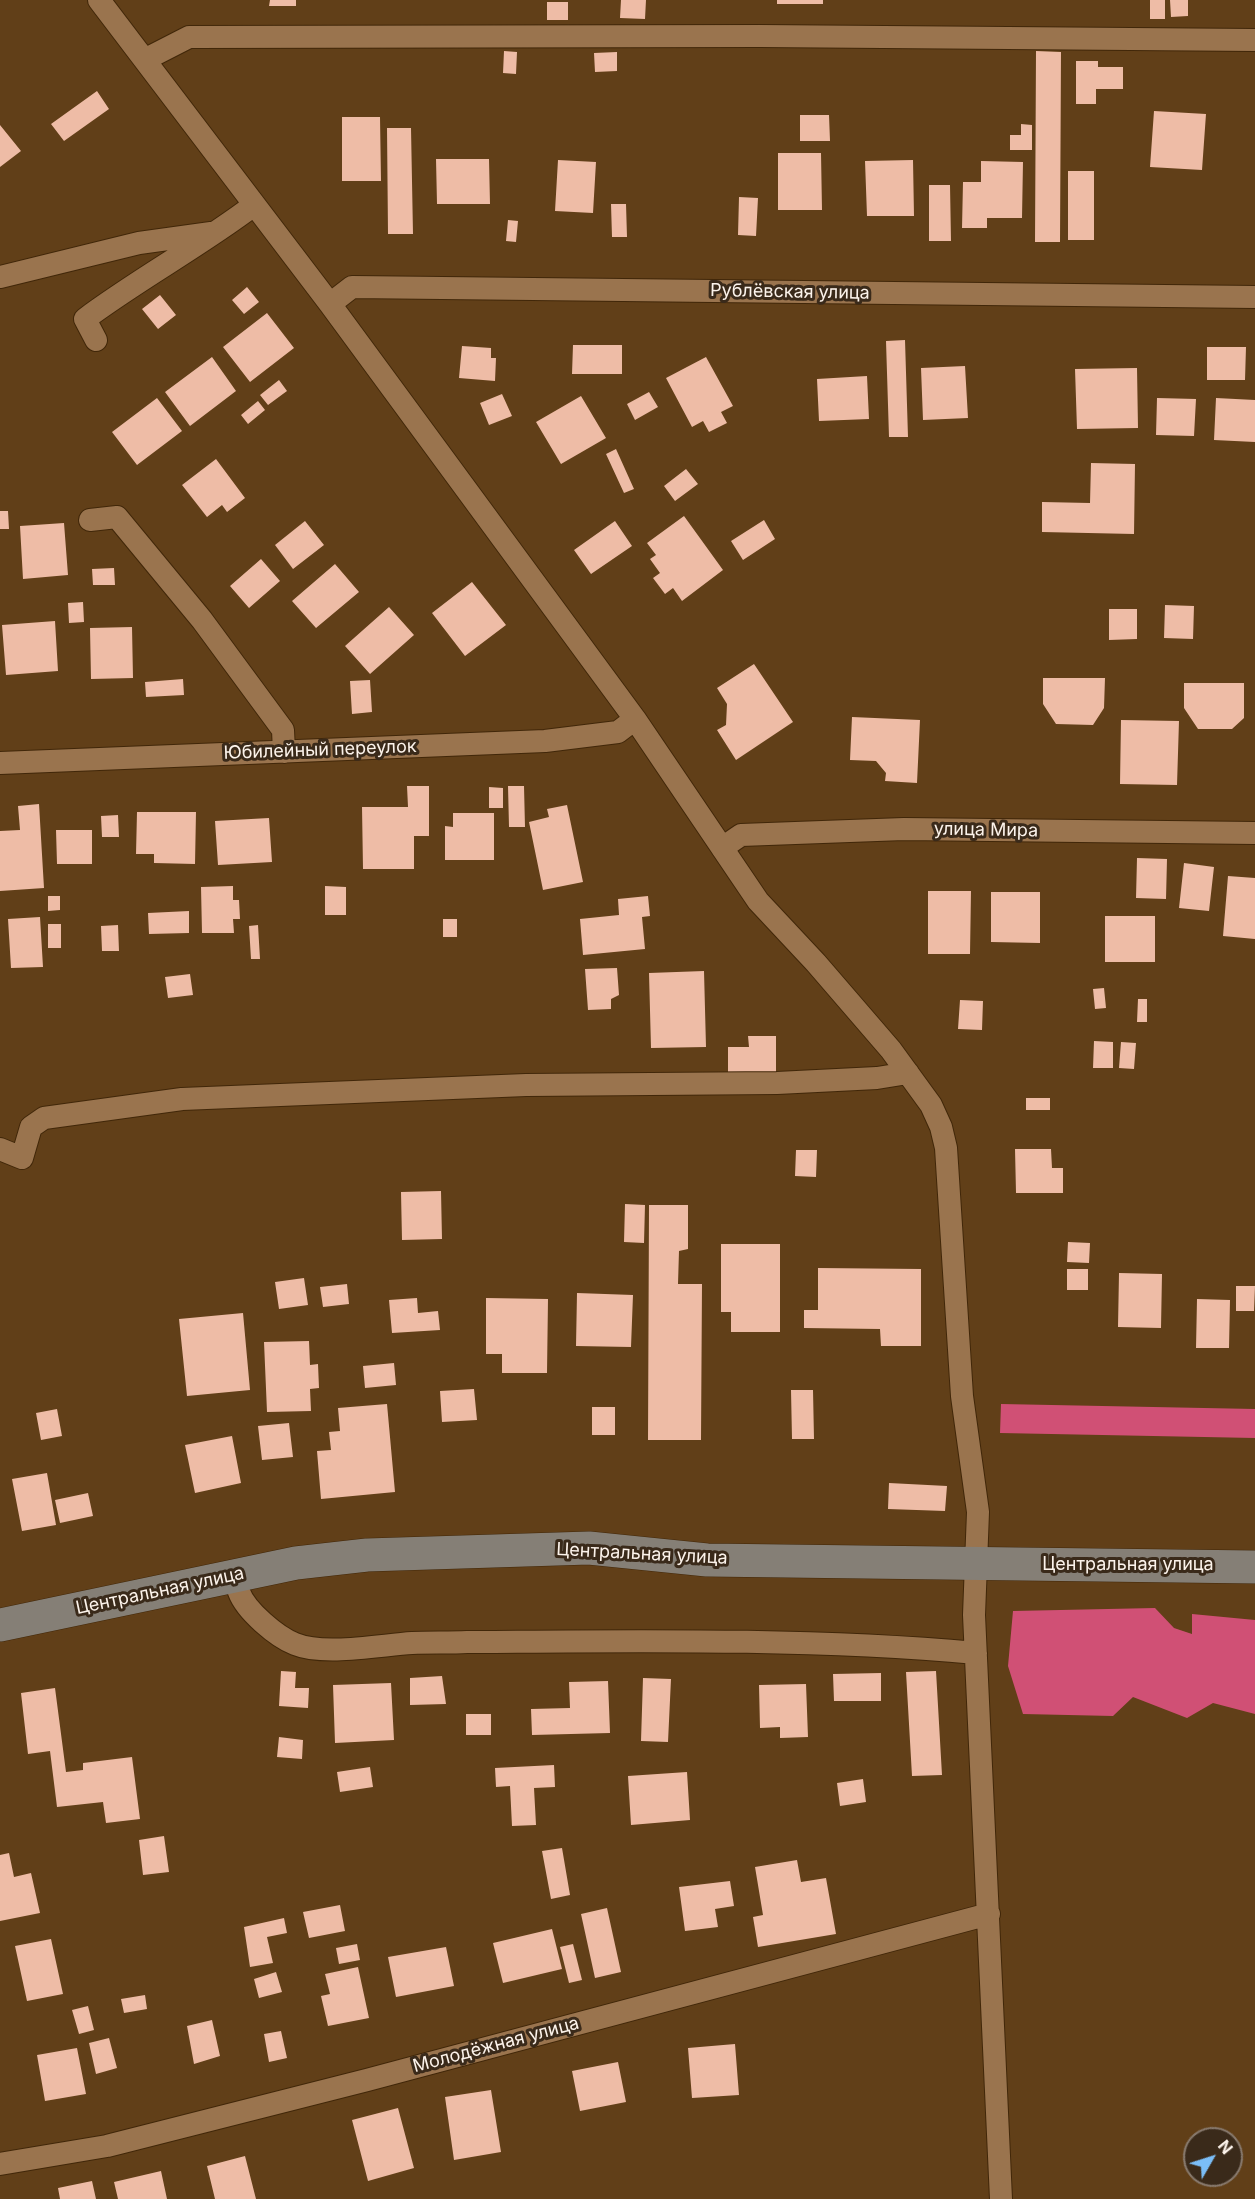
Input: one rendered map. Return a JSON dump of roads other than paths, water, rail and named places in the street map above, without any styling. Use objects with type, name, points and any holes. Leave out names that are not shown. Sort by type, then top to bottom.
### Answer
[{"type":"street","points":[[99,0],[330,304],[635,719],[758,902],[816,963],[891,1050],[931,1105],[941,1127],[946,1148],[962,1396],[978,1512],[974,1615],[975,1653],[1001,2199]]},
{"type":"street","points":[[146,59],[189,37],[760,36],[1255,40]]},
{"type":"street","points":[[96,340],[85,319],[120,292],[218,232],[254,205]]},
{"type":"street","points":[[0,277],[139,243],[218,232]]},
{"type":"street","name":"Рублёвская улица","points":[[330,304],[352,287],[1255,297]]},
{"type":"street","points":[[90,520],[117,517],[202,620],[283,730],[284,752]]},
{"type":"street","name":"Юбилейный переулок","points":[[0,763],[545,741],[618,732],[635,719]]},
{"type":"street","name":"улица Мира","points":[[722,848],[741,834],[892,830],[1255,833]]},
{"type":"street","points":[[0,1149],[22,1158],[31,1127],[44,1118],[182,1099],[526,1084],[777,1083],[877,1078],[908,1073]]},
{"type":"street","name":"Центральная улица","points":[[0,1625],[296,1563],[367,1555],[589,1548],[707,1560],[1255,1567]]},
{"type":"street","points":[[234,1575],[239,1594],[271,1630],[295,1644],[323,1650],[415,1643],[588,1641],[768,1643],[934,1649],[975,1653]]},
{"type":"street","name":"Молодёжная улица","points":[[0,2164],[107,2146],[989,1914]]}]
